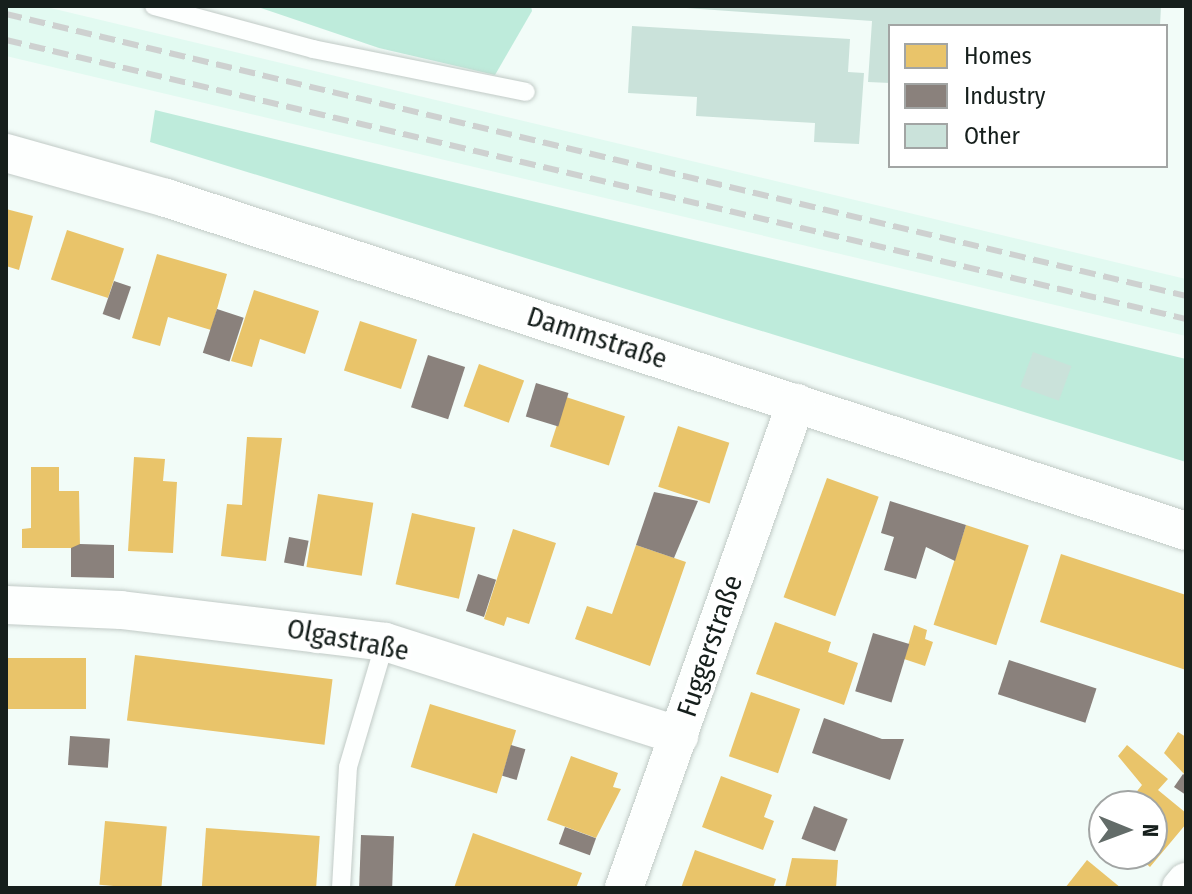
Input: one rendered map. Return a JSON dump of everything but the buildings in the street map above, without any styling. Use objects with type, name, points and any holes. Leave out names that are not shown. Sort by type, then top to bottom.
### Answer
[{"type":"street","name":"Dammstraße","points":[[6,153],[166,198],[1186,531]]},
{"type":"street","name":"Fuggerstraße","points":[[624,888],[796,403]]},
{"type":"street","name":"Olgastraße","points":[[6,605],[121,610],[385,642],[679,736]]},
{"type":"street","points":[[1181,888],[1186,882]]},
{"type":"lane","points":[[154,6],[313,49],[526,92]]},
{"type":"lane","points":[[341,888],[348,767],[385,642]]},
{"type":"shaded area","points":[[6,6],[42,6],[1186,279],[1186,336],[6,56]]},
{"type":"green space","points":[[255,6],[531,6],[532,11],[495,75],[379,48]]},
{"type":"green space","points":[[155,110],[1186,359],[1186,462],[150,142]]},
{"type":"railway","points":[[6,14],[1186,296]]},
{"type":"railway","points":[[6,40],[1186,319]]}]
